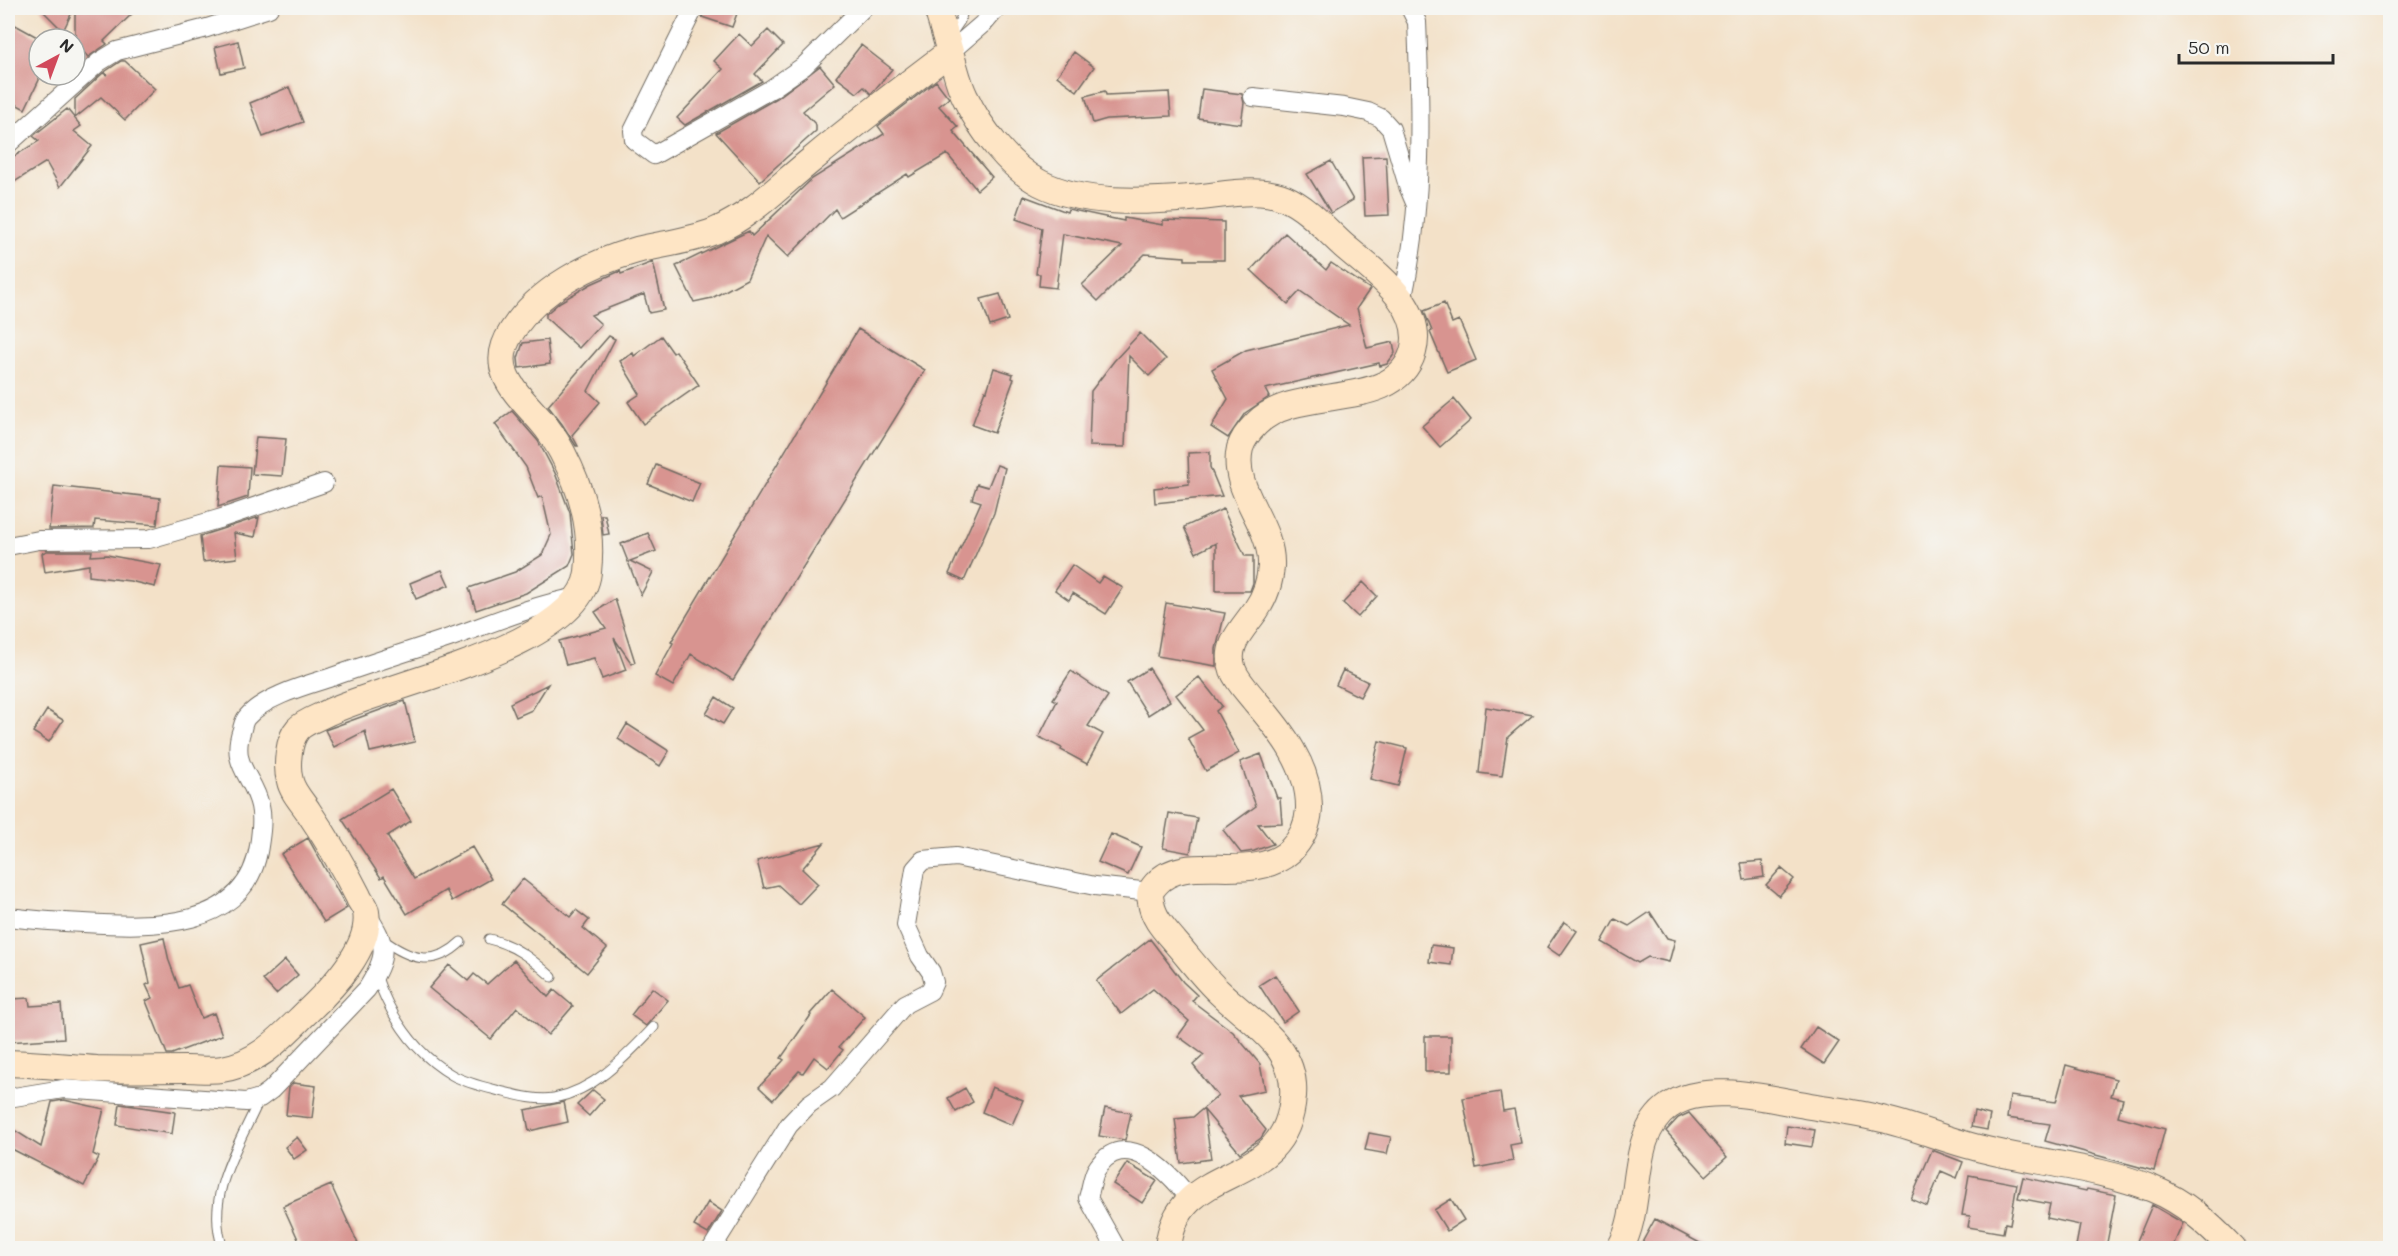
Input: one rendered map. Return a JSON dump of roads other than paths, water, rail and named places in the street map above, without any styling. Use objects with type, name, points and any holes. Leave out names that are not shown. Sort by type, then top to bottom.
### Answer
[{"type":"street","points":[[8,144],[99,62],[117,51],[207,28],[269,8]]},
{"type":"street","points":[[694,8],[633,131],[634,140],[654,155],[771,89],[796,71],[863,8]]},
{"type":"street","points":[[937,8],[962,92],[974,115],[1009,158],[1037,182],[1060,190],[1115,200],[1154,201],[1248,193],[1270,194],[1288,199],[1303,209],[1377,275],[1402,302],[1410,315],[1415,332],[1414,346],[1405,369],[1396,379],[1385,386],[1366,391],[1307,400],[1278,409],[1262,417],[1248,432],[1241,444],[1238,464],[1242,484],[1270,549],[1271,568],[1268,586],[1258,607],[1238,632],[1231,651],[1232,669],[1242,685],[1273,722],[1301,765],[1307,784],[1309,805],[1307,825],[1299,842],[1281,860],[1256,867],[1229,870],[1174,870],[1158,881],[1151,892],[1150,903],[1158,922],[1215,988],[1267,1031],[1284,1053],[1292,1072],[1294,1094],[1290,1118],[1283,1138],[1272,1151],[1254,1164],[1213,1184],[1190,1199],[1178,1216],[1169,1238],[1168,1248]]},
{"type":"street","points":[[8,1098],[63,1089],[246,1102],[260,1098],[271,1090],[367,989],[383,960],[382,939],[366,913],[343,865],[290,784],[291,743],[298,728],[363,698],[410,684],[500,651],[557,617],[578,597],[585,586],[588,571],[585,507],[559,447],[546,426],[511,388],[501,357],[510,333],[529,309],[547,292],[593,267],[635,251],[695,238],[738,219],[899,90],[949,46],[986,21],[997,8]]},
{"type":"street","points":[[1402,302],[1413,255],[1420,171],[1417,22],[1410,8]]},
{"type":"street","points":[[1253,97],[1344,107],[1368,112],[1382,118],[1391,129],[1408,186],[1417,207]]},
{"type":"street","points":[[8,546],[39,540],[149,539],[222,518],[324,483]]},
{"type":"street","points":[[8,918],[148,926],[168,924],[215,909],[240,891],[251,876],[258,856],[262,830],[260,804],[239,761],[239,736],[246,717],[264,704],[299,687],[547,603],[578,597]]},
{"type":"street","points":[[712,1248],[717,1245],[789,1125],[809,1104],[832,1088],[905,1004],[930,991],[934,982],[931,972],[920,956],[906,925],[915,869],[923,860],[956,857],[1095,886],[1151,892]]},
{"type":"street","points":[[8,1063],[153,1070],[216,1071],[233,1067],[272,1047],[334,985],[357,953],[362,939],[366,913]]},
{"type":"street","points":[[1620,1248],[1635,1205],[1642,1148],[1652,1124],[1667,1107],[1676,1102],[1688,1097],[1717,1094],[1752,1095],[1882,1119],[1983,1149],[2127,1180],[2155,1190],[2182,1204],[2203,1218],[2232,1248]]},
{"type":"street","points":[[1116,1248],[1088,1198],[1095,1171],[1108,1156],[1125,1151],[1149,1158],[1174,1178],[1190,1199]]},
{"type":"lane","points":[[949,46],[964,8]]},
{"type":"lane","points":[[382,939],[398,951],[434,959],[445,956],[461,942]]},
{"type":"lane","points":[[489,939],[506,943],[522,951],[552,977]]},
{"type":"lane","points":[[376,975],[386,1003],[404,1033],[428,1056],[452,1075],[519,1096],[554,1098],[582,1087],[614,1068],[654,1028]]},
{"type":"lane","points":[[223,1248],[219,1239],[217,1209],[220,1187],[260,1098]]}]
